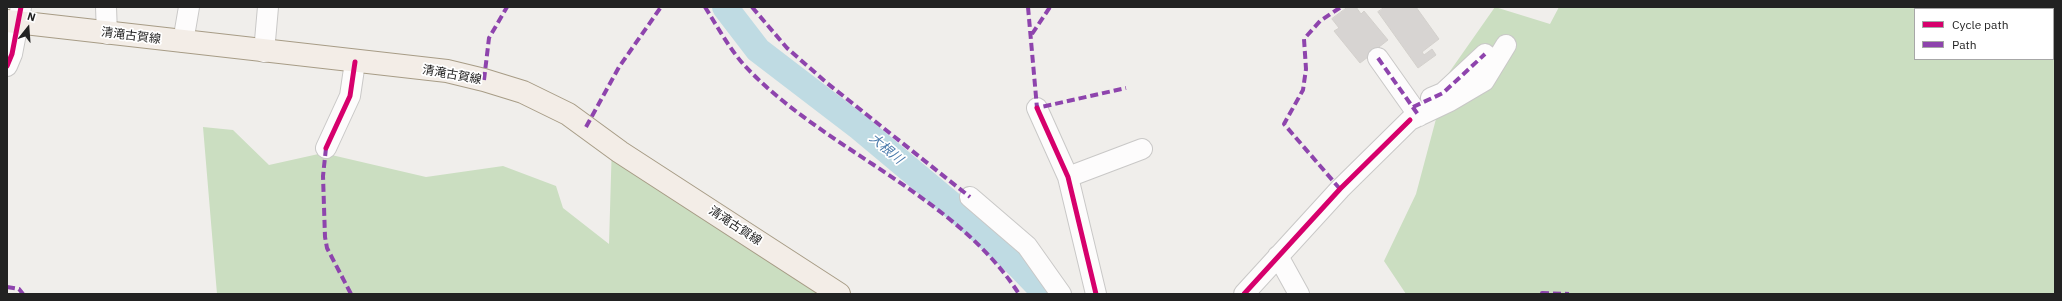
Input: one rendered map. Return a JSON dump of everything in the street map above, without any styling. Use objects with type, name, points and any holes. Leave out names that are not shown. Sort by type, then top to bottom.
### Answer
[{"type":"main road","name":"清滝古賀線","points":[[16,17],[108,34],[447,72],[484,80],[544,101],[568,114],[620,152],[839,294]]},
{"type":"street","points":[[106,7],[108,34]]},
{"type":"street","points":[[183,42],[189,7]]},
{"type":"street","points":[[264,52],[268,7]]},
{"type":"street","points":[[7,66],[16,17]]},
{"type":"street","points":[[1414,114],[1450,101],[1484,81],[1506,45]]},
{"type":"street","points":[[1244,294],[1340,189],[1414,114],[1443,92],[1485,54]]},
{"type":"street","points":[[1378,58],[1414,114]]},
{"type":"street","points":[[326,148],[350,96],[355,62]]},
{"type":"street","points":[[1038,108],[1068,177],[1096,294]]},
{"type":"street","points":[[1068,177],[1142,150]]},
{"type":"street","points":[[970,197],[1027,246],[1061,294]]},
{"type":"street","points":[[1278,256],[1299,294]]},
{"type":"green space","points":[[1495,7],[1550,24],[1559,7],[2055,7],[2055,294],[1406,294],[1384,261],[1416,194],[1448,74]]},
{"type":"green space","points":[[203,127],[233,130],[269,165],[323,153],[426,177],[503,166],[556,186],[563,208],[609,244],[612,142],[828,294],[217,294]]},
{"type":"building","points":[[1348,7],[1356,7],[1361,14],[1364,11],[1388,40],[1379,47],[1383,52],[1371,61],[1368,57],[1360,63],[1334,31],[1339,28],[1332,19]]},
{"type":"building","points":[[1385,7],[1416,7],[1439,39],[1422,52],[1424,55],[1432,49],[1436,55],[1418,68],[1378,12]]},
{"type":"waterway","name":"大根川","points":[[725,7],[758,50],[860,128],[951,204],[1014,261],[1046,294]]},
{"type":"marked path","points":[[484,80],[489,38],[507,7]]},
{"type":"marked path","points":[[586,127],[619,67],[661,7]]},
{"type":"marked path","points":[[705,7],[723,37],[744,65],[776,95],[811,123],[925,200],[960,228],[992,259],[1019,294]]},
{"type":"marked path","points":[[752,7],[787,48],[827,83],[970,197]]},
{"type":"marked path","points":[[1028,7],[1037,108],[1126,88]]},
{"type":"marked path","points":[[1032,34],[1050,7]]},
{"type":"marked path","points":[[1340,189],[1284,124],[1303,90],[1306,69],[1304,39],[1320,21],[1341,7]]},
{"type":"marked path","points":[[1413,107],[1443,93],[1485,54]]},
{"type":"marked path","points":[[1378,58],[1419,116]]},
{"type":"marked path","points":[[326,148],[323,176],[325,237],[327,248],[351,294]]},
{"type":"marked path","points":[[7,287],[19,289],[23,294]]},
{"type":"marked path","points":[[1542,294],[1569,294]]},
{"type":"cycle path","points":[[7,66],[12,54],[21,7]]},
{"type":"cycle path","points":[[326,148],[350,96],[355,62]]},
{"type":"cycle path","points":[[1037,108],[1068,177],[1096,294]]},
{"type":"cycle path","points":[[1244,294],[1340,189],[1410,120]]}]
